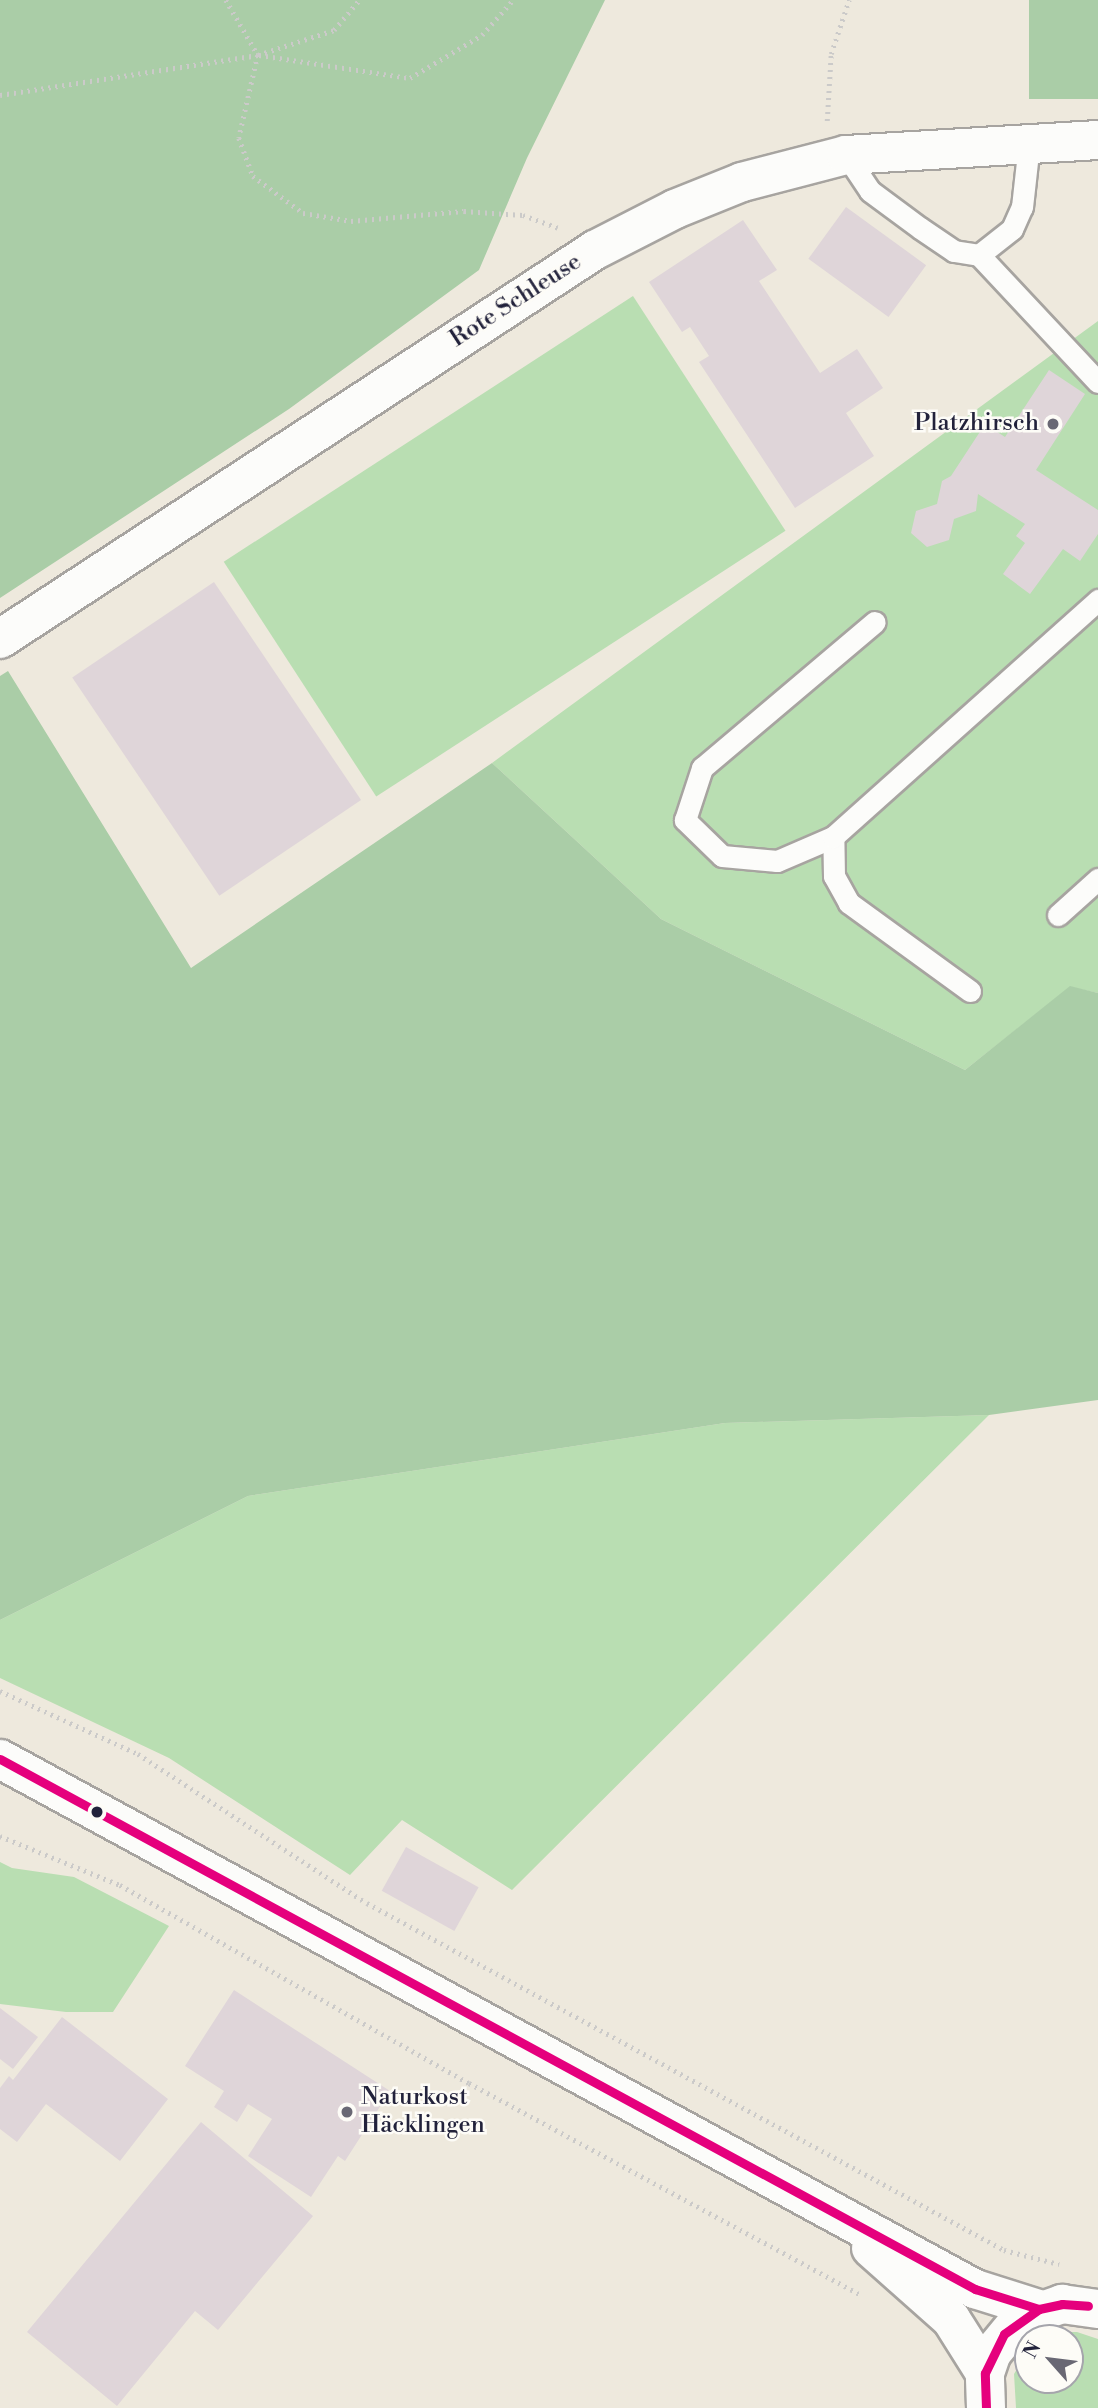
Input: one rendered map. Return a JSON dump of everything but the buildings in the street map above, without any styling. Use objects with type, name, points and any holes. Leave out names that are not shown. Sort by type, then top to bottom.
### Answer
[{"type":"main road","name":"Rote Schleuse","points":[[0,639],[594,250],[742,182],[836,142],[1029,144],[1098,140]]},
{"type":"main road","points":[[0,1759],[975,2289],[1039,2309]]},
{"type":"main road","points":[[816,2202],[945,2313],[986,2391]]},
{"type":"main road","points":[[986,2391],[1004,2334],[1039,2309],[1062,2304],[1098,2309]]},
{"type":"lane","points":[[836,142],[870,191],[954,251],[979,255],[1098,382]]},
{"type":"lane","points":[[979,255],[1012,229],[1022,207],[1029,144]]},
{"type":"lane","points":[[875,622],[702,768],[685,820],[722,856],[777,862],[833,837],[1098,600]]},
{"type":"lane","points":[[833,837],[834,876],[849,904],[970,991]]},
{"type":"lane","points":[[1058,915],[1098,879]]},
{"type":"path","points":[[226,0],[258,55],[239,138],[253,176],[303,213],[351,221],[464,211],[523,215],[570,232]]},
{"type":"path","points":[[0,95],[258,55],[334,30],[359,0]]},
{"type":"path","points":[[258,55],[410,78],[482,35],[513,0]]},
{"type":"path","points":[[836,142],[831,54],[849,0]]},
{"type":"path","points":[[0,1692],[138,1754],[367,1903],[1004,2250],[1071,2267]]},
{"type":"path","points":[[0,1836],[120,1885],[469,2083],[871,2300]]},
{"type":"green space","points":[[0,0],[605,0],[527,158],[479,270],[289,409],[0,598]]},
{"type":"green space","points":[[1029,0],[1098,0],[1098,99],[1029,99]]},
{"type":"green space","points":[[633,296],[785,531],[376,797],[224,562]]},
{"type":"green space","points":[[1098,321],[1098,993],[1070,987],[965,1070],[661,919],[492,763]]},
{"type":"green space","points":[[8,671],[191,968],[492,763],[661,919],[965,1070],[1070,986],[1098,993],[1098,1400],[989,1415],[725,1423],[248,1496],[0,1620],[0,676]]},
{"type":"green space","points":[[989,1415],[512,1890],[402,1820],[350,1875],[169,1758],[0,1678],[0,1620],[248,1496],[725,1423]]},
{"type":"green space","points":[[0,1862],[12,1868],[74,1877],[169,1926],[113,2012],[66,2012],[0,2004]]},
{"type":"green space","points":[[1084,2334],[1098,2339],[1098,2408],[1016,2408],[1015,2394],[1084,2394]]},
{"type":"transit line","points":[[0,1759],[975,2289],[1039,2309]]},
{"type":"transit line","points":[[986,2408],[985,2373],[1004,2334],[1039,2309],[1062,2304],[1088,2306]]},
{"type":"place","name":"Platzhirsch","points":[[1053,424]]},
{"type":"place","name":"Naturkost Häcklingen","points":[[347,2112]]}]
